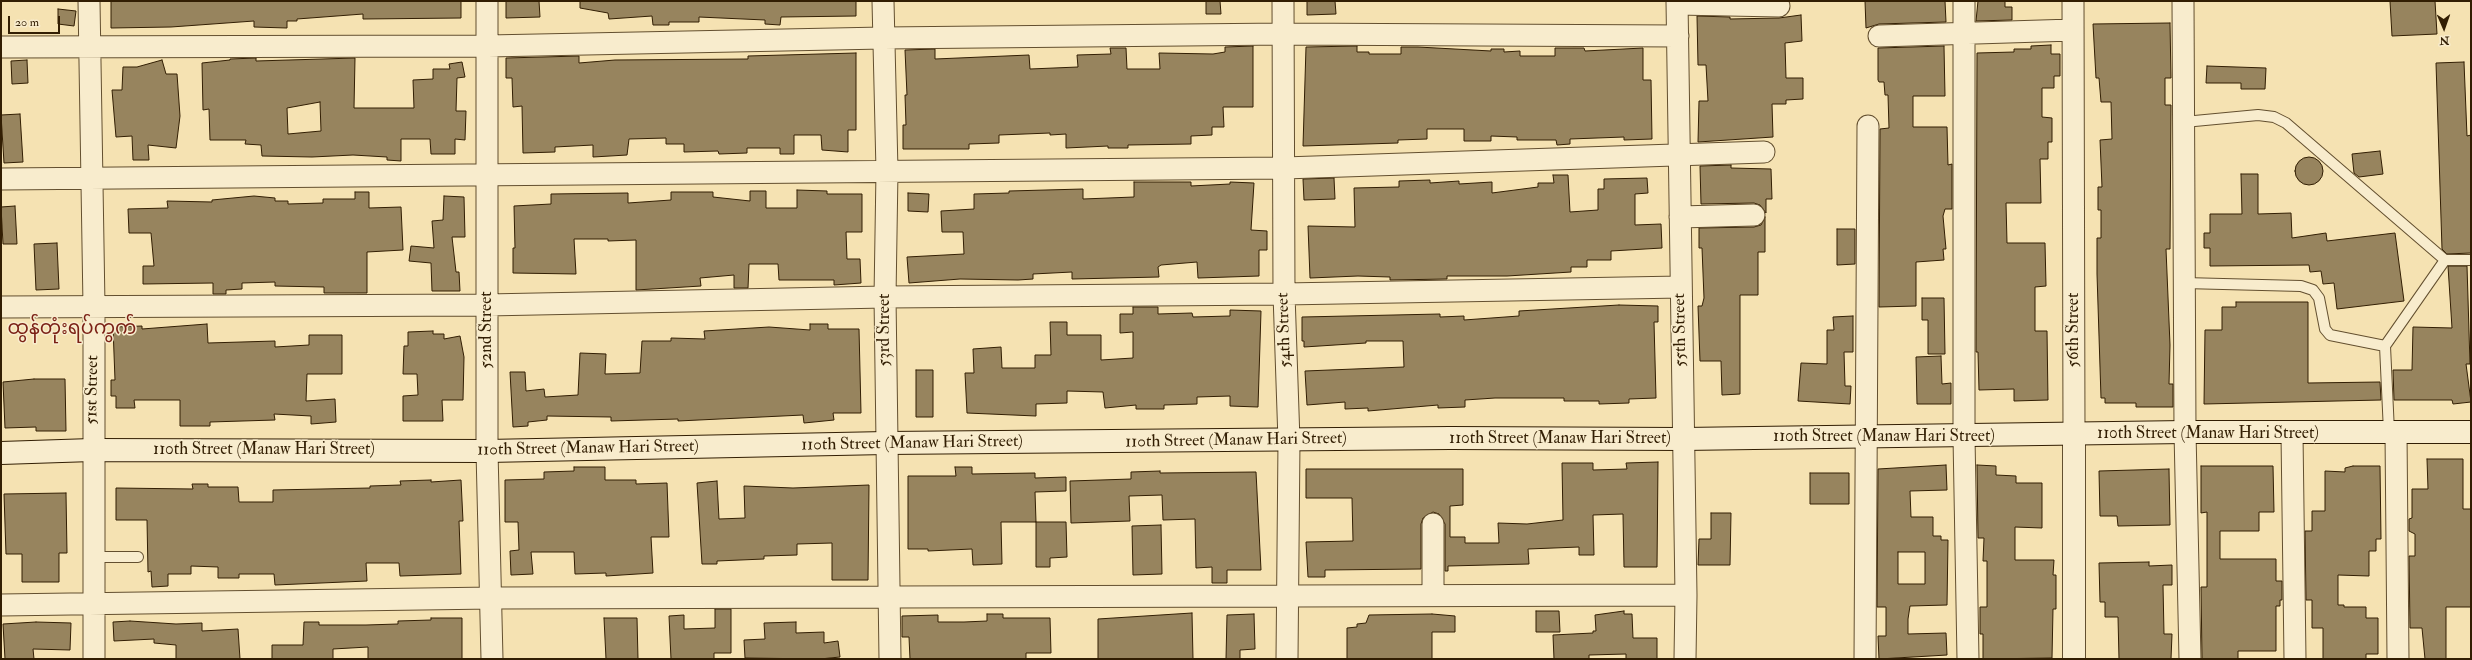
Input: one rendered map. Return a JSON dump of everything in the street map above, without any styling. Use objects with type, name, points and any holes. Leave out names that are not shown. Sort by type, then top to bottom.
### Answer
[{"type":"main road","name":"110th Street (Manaw Hari Street)","points":[[1,453],[92,450],[487,451],[886,443],[1289,441],[1450,438],[1734,439],[1801,437],[1964,437],[2185,432],[2292,434],[2471,432]]},
{"type":"main road","name":"56th Street","points":[[2074,435],[2074,659]]},
{"type":"street","name":"51st Street","points":[[89,1],[94,306],[92,450],[94,659]]},
{"type":"street","name":"52nd Street","points":[[487,1],[489,176],[487,451],[492,598],[492,659]]},
{"type":"street","name":"53rd Street","points":[[883,1],[887,171],[885,297],[890,659]]},
{"type":"street","name":"54th Street","points":[[1283,1],[1284,294],[1289,441],[1287,659]]},
{"type":"street","points":[[1964,1],[1964,437],[1968,659]]},
{"type":"street","name":"56th Street","points":[[2074,1],[2074,435]]},
{"type":"street","points":[[2183,1],[2185,432],[2190,659]]},
{"type":"street","points":[[1677,3],[1779,6]]},
{"type":"street","name":"55th Street","points":[[1677,3],[1678,156],[1686,595],[1685,659]]},
{"type":"street","points":[[1879,36],[2073,30]]},
{"type":"street","points":[[1,47],[488,46],[884,38],[1284,34],[1678,36]]},
{"type":"street","points":[[1865,659],[1868,126]]},
{"type":"street","points":[[1,179],[1284,168],[1764,152]]},
{"type":"street","points":[[1680,217],[1754,215]]},
{"type":"street","points":[[1,307],[487,305],[885,297],[1284,294],[1681,288]]},
{"type":"street","points":[[2392,432],[2398,659]]},
{"type":"street","points":[[2292,434],[2295,659]]},
{"type":"street","points":[[1433,595],[1434,524]]},
{"type":"street","points":[[1,605],[94,605],[492,598],[1686,595]]},
{"type":"lane","points":[[2184,122],[2258,115],[2274,117],[2286,123],[2445,260],[2471,260]]},
{"type":"lane","points":[[2392,432],[2385,346],[2445,260]]},
{"type":"lane","points":[[2184,283],[2301,286],[2313,290],[2319,298],[2325,330],[2330,335],[2385,346]]},
{"type":"lane","points":[[94,557],[138,557]]},
{"type":"building","points":[[111,1],[461,1],[461,18],[363,19],[363,14],[297,19],[297,21],[287,21],[287,28],[254,27],[254,21],[171,27],[111,28]]},
{"type":"building","points":[[506,1],[539,1],[540,17],[506,18]]},
{"type":"building","points":[[580,1],[856,1],[856,16],[781,17],[780,25],[765,24],[765,20],[699,17],[699,22],[669,22],[669,25],[653,25],[652,16],[609,19],[608,13],[580,8]]},
{"type":"building","points":[[1206,1],[1220,1],[1221,14],[1206,14]]},
{"type":"building","points":[[1307,1],[1335,1],[1336,14],[1307,15]]},
{"type":"building","points":[[1865,1],[1945,1],[1946,22],[1879,24],[1866,28]]},
{"type":"building","points":[[1978,1],[2005,1],[2005,7],[2012,7],[2012,20],[1976,21]]},
{"type":"building","points":[[2390,1],[2435,1],[2437,34],[2392,36]]},
{"type":"building","points":[[58,9],[76,11],[74,26],[58,24]]},
{"type":"building","points":[[1801,15],[1802,41],[1785,43],[1786,78],[1803,78],[1803,99],[1786,100],[1786,104],[1772,104],[1773,137],[1698,142],[1699,101],[1708,101],[1706,65],[1698,65],[1697,16],[1730,17],[1730,19],[1779,18]]},
{"type":"building","points":[[2170,23],[2171,78],[2165,78],[2165,105],[2171,105],[2170,249],[2166,249],[2170,345],[2169,384],[2173,384],[2173,407],[2136,407],[2136,403],[2105,403],[2105,398],[2101,398],[2097,238],[2101,238],[2101,210],[2098,210],[2098,187],[2102,187],[2100,140],[2112,139],[2111,102],[2101,102],[2099,78],[2096,78],[2093,24]]},
{"type":"building","points":[[2051,45],[2051,54],[2060,54],[2060,76],[2054,76],[2054,88],[2042,88],[2042,117],[2052,118],[2052,142],[2048,142],[2048,159],[2040,159],[2041,203],[2006,203],[2007,243],[2045,243],[2046,286],[2035,287],[2035,331],[2047,331],[2048,400],[2014,401],[2014,389],[1979,390],[1978,352],[1976,352],[1977,53],[2014,52],[2014,49],[2031,49],[2031,46]]},
{"type":"building","points":[[1253,46],[1253,107],[1223,107],[1224,127],[1212,127],[1212,135],[1191,136],[1191,144],[1128,145],[1128,148],[1108,148],[1108,146],[1066,148],[1066,134],[1050,135],[1050,133],[999,135],[999,143],[969,144],[969,149],[903,149],[903,125],[906,125],[905,95],[907,95],[905,50],[935,49],[935,59],[1029,55],[1030,69],[1078,67],[1077,55],[1111,54],[1110,48],[1126,48],[1127,69],[1160,69],[1159,53],[1213,54],[1225,52],[1225,47]]},
{"type":"building","points":[[1357,46],[1357,52],[1369,52],[1369,54],[1401,54],[1401,47],[1418,47],[1491,51],[1491,49],[1504,49],[1504,52],[1520,51],[1520,56],[1555,56],[1555,48],[1584,48],[1585,51],[1643,48],[1643,80],[1651,80],[1652,139],[1624,140],[1624,137],[1570,139],[1570,144],[1557,145],[1556,140],[1517,140],[1517,137],[1491,136],[1491,141],[1464,141],[1464,129],[1427,129],[1427,139],[1398,140],[1398,143],[1303,146],[1306,47]]},
{"type":"building","points":[[1944,46],[1945,96],[1913,96],[1913,127],[1947,127],[1948,165],[1952,164],[1952,209],[1945,209],[1943,216],[1946,249],[1943,249],[1944,260],[1916,262],[1916,306],[1879,307],[1880,129],[1889,128],[1888,95],[1885,95],[1884,82],[1879,82],[1878,80],[1878,48]]},
{"type":"building","points":[[856,53],[856,130],[848,130],[848,152],[822,150],[821,135],[794,135],[794,154],[780,154],[780,148],[747,148],[747,153],[719,154],[718,151],[684,152],[684,144],[666,144],[666,138],[629,139],[627,155],[593,157],[593,145],[555,147],[555,152],[523,153],[522,106],[513,107],[512,78],[506,78],[506,58],[579,56],[579,63],[615,60],[748,59],[748,56]]},
{"type":"building","points":[[256,58],[256,61],[355,58],[354,108],[414,108],[413,80],[433,79],[433,69],[450,69],[449,64],[462,62],[465,77],[457,78],[456,111],[466,111],[465,140],[455,139],[455,154],[431,154],[430,139],[401,139],[401,161],[387,160],[387,157],[353,155],[312,157],[262,156],[261,145],[245,144],[246,140],[210,140],[209,109],[203,110],[202,63],[230,59]],"holes":[[[320,102],[321,131],[288,134],[287,108]]]},
{"type":"building","points":[[27,60],[28,83],[12,84],[11,61]]},
{"type":"building","points":[[162,60],[166,74],[177,74],[180,116],[176,148],[148,145],[149,160],[133,160],[132,136],[116,137],[112,90],[122,90],[123,67],[137,67]]},
{"type":"building","points":[[2464,62],[2467,136],[2471,135],[2471,253],[2447,254],[2442,249],[2436,63]]},
{"type":"building","points":[[2207,66],[2266,68],[2265,89],[2241,89],[2241,83],[2206,83]]},
{"type":"building","points":[[20,114],[23,162],[4,163],[1,115]]},
{"type":"building","points":[[2380,151],[2383,174],[2359,177],[2354,173],[2352,154]]},
{"type":"building","points":[[2309,157],[2319,161],[2323,171],[2319,181],[2309,185],[2299,181],[2295,171],[2299,161]]},
{"type":"building","points":[[1731,165],[1731,168],[1771,169],[1772,199],[1766,199],[1766,213],[1760,205],[1754,203],[1701,204],[1700,166]]},
{"type":"building","points":[[2241,174],[2258,174],[2258,214],[2291,213],[2292,238],[2326,233],[2327,241],[2395,233],[2404,301],[2337,309],[2334,283],[2323,284],[2321,271],[2310,272],[2309,265],[2210,266],[2210,248],[2204,248],[2204,233],[2210,233],[2210,214],[2242,214]]},
{"type":"building","points":[[1553,175],[1568,175],[1570,212],[1598,210],[1598,189],[1604,189],[1604,179],[1647,178],[1648,193],[1635,194],[1635,225],[1661,224],[1662,248],[1611,251],[1611,260],[1587,260],[1587,267],[1571,267],[1571,272],[1507,276],[1447,276],[1447,279],[1390,280],[1390,277],[1358,276],[1310,278],[1308,226],[1355,227],[1354,188],[1399,187],[1399,181],[1430,180],[1430,183],[1459,181],[1459,184],[1492,182],[1492,193],[1538,187],[1538,183],[1554,183]]},
{"type":"building","points":[[1334,178],[1335,199],[1304,200],[1303,179]]},
{"type":"building","points":[[1134,182],[1191,182],[1191,186],[1230,184],[1230,182],[1254,183],[1251,230],[1267,231],[1267,250],[1259,250],[1259,276],[1198,278],[1197,262],[1161,265],[1158,267],[1159,277],[1072,279],[1072,272],[1033,274],[1033,279],[960,279],[909,283],[907,257],[964,254],[963,232],[942,232],[941,211],[974,209],[974,194],[1009,193],[1009,191],[1083,189],[1083,199],[1134,197]]},
{"type":"building","points":[[797,190],[827,191],[827,194],[862,194],[862,232],[846,232],[847,259],[860,259],[861,283],[834,285],[834,280],[779,280],[778,264],[749,264],[748,288],[734,288],[734,275],[700,278],[701,286],[636,290],[636,240],[608,241],[608,239],[574,239],[576,274],[513,273],[513,248],[515,248],[514,206],[551,204],[551,194],[628,193],[628,203],[671,200],[671,192],[713,192],[713,197],[750,201],[750,191],[766,191],[766,208],[797,208]]},
{"type":"building","points":[[355,192],[369,192],[369,208],[401,207],[403,250],[367,252],[367,293],[324,293],[324,287],[275,286],[275,282],[242,283],[242,289],[226,290],[226,294],[213,294],[213,283],[143,284],[143,266],[154,266],[151,233],[129,233],[128,209],[168,208],[167,201],[212,202],[212,200],[254,196],[275,198],[275,201],[288,201],[288,204],[323,203],[323,199],[355,199]]},
{"type":"building","points":[[908,193],[929,194],[928,212],[908,211]]},
{"type":"building","points":[[444,196],[464,197],[465,237],[452,237],[456,272],[459,272],[460,291],[432,291],[431,263],[409,261],[411,246],[434,248],[432,221],[443,220]]},
{"type":"building","points":[[15,206],[17,244],[3,244],[1,207]]},
{"type":"building","points":[[1765,217],[1765,252],[1758,252],[1758,295],[1740,295],[1740,394],[1722,395],[1721,361],[1700,361],[1698,306],[1702,306],[1704,298],[1702,248],[1699,248],[1699,228],[1754,227],[1761,225]]},
{"type":"building","points":[[1837,229],[1855,229],[1855,264],[1837,265]]},
{"type":"building","points":[[57,243],[59,289],[36,290],[34,244]]},
{"type":"building","points":[[2448,266],[2467,266],[2470,364],[2466,364],[2471,402],[2453,404],[2452,400],[2394,400],[2393,370],[2412,370],[2413,327],[2452,328]]},
{"type":"building","points":[[1922,298],[1944,298],[1945,354],[1928,354],[1928,320],[1922,320]]},
{"type":"building","points":[[2236,302],[2308,302],[2308,383],[2380,382],[2381,400],[2204,404],[2205,330],[2222,330],[2222,307],[2236,307]]},
{"type":"building","points":[[1619,305],[1658,306],[1658,322],[1654,322],[1656,398],[1629,399],[1629,403],[1599,404],[1599,401],[1564,401],[1564,398],[1495,398],[1465,400],[1465,407],[1438,408],[1438,405],[1368,411],[1368,408],[1345,409],[1345,402],[1307,405],[1305,371],[1404,367],[1403,341],[1366,341],[1366,343],[1304,347],[1304,341],[1302,341],[1302,317],[1440,314],[1440,317],[1464,316],[1464,320],[1519,316],[1519,311]]},
{"type":"building","points":[[1133,307],[1158,307],[1158,314],[1192,313],[1193,317],[1230,316],[1230,310],[1261,311],[1258,407],[1230,406],[1230,396],[1197,397],[1197,404],[1164,405],[1164,409],[1136,409],[1136,405],[1105,408],[1103,392],[1067,391],[1067,403],[1036,404],[1036,416],[967,413],[965,373],[974,373],[973,349],[1001,347],[1002,368],[1035,368],[1035,355],[1051,355],[1050,322],[1067,322],[1067,335],[1101,335],[1101,360],[1133,358],[1133,332],[1120,333],[1120,314],[1133,314]]},
{"type":"building","points":[[1853,316],[1853,352],[1844,352],[1845,386],[1851,386],[1850,404],[1798,401],[1801,363],[1827,364],[1827,330],[1834,330],[1833,317]]},
{"type":"building","points":[[207,324],[208,343],[275,341],[275,347],[309,345],[309,335],[342,335],[342,374],[307,374],[306,401],[335,399],[336,422],[311,424],[311,416],[274,414],[275,420],[210,422],[210,426],[180,426],[180,400],[134,400],[135,408],[116,408],[116,396],[111,396],[111,380],[115,380],[113,327],[142,326],[142,329]]},
{"type":"building","points":[[810,324],[828,324],[828,329],[859,329],[861,413],[833,413],[834,420],[804,423],[803,415],[678,421],[678,419],[611,421],[611,417],[547,416],[547,420],[528,422],[528,426],[513,427],[510,372],[525,372],[526,391],[544,389],[545,397],[578,395],[580,353],[606,354],[605,374],[640,373],[642,341],[671,341],[671,338],[705,339],[704,331],[769,327],[810,330]]},
{"type":"building","points":[[433,331],[433,334],[444,334],[444,339],[460,336],[464,357],[463,400],[442,400],[443,421],[403,421],[403,396],[418,395],[417,374],[403,374],[404,346],[408,346],[408,332]]},
{"type":"building","points":[[1941,356],[1942,384],[1951,383],[1951,404],[1917,404],[1916,357]]},
{"type":"building","points":[[916,370],[933,370],[933,417],[916,417]]},
{"type":"building","points":[[34,379],[65,379],[66,431],[36,431],[36,427],[5,428],[3,382]]},
{"type":"building","points":[[2427,459],[2463,459],[2463,509],[2471,509],[2471,607],[2446,607],[2446,659],[2425,659],[2422,628],[2410,628],[2409,556],[2415,556],[2415,534],[2409,531],[2409,519],[2412,518],[2412,489],[2428,489]]},
{"type":"building","points":[[1658,462],[1657,567],[1624,567],[1623,514],[1593,515],[1594,555],[1579,555],[1579,547],[1528,549],[1529,564],[1448,566],[1448,571],[1445,571],[1445,524],[1439,514],[1433,512],[1423,518],[1421,524],[1421,569],[1325,570],[1325,577],[1308,577],[1306,542],[1353,541],[1352,498],[1306,498],[1306,469],[1463,469],[1463,505],[1450,506],[1450,537],[1465,537],[1465,543],[1499,543],[1498,523],[1527,524],[1563,520],[1562,463],[1593,463],[1593,470],[1627,469],[1626,463]]},
{"type":"building","points":[[1946,465],[1947,490],[1910,491],[1911,517],[1933,517],[1933,536],[1941,536],[1941,540],[1948,540],[1947,605],[1910,606],[1908,634],[1946,633],[1947,655],[1879,659],[1878,636],[1886,636],[1886,607],[1877,607],[1878,469]],"holes":[[[1898,552],[1925,552],[1925,584],[1898,584]]]},
{"type":"building","points":[[1977,465],[1996,466],[1996,475],[2016,476],[2016,483],[2042,483],[2042,528],[2015,527],[2015,560],[2054,560],[2053,575],[2056,575],[2056,609],[2053,609],[2052,658],[1983,659],[1983,634],[1980,634],[1980,607],[1987,607],[1987,561],[1983,561],[1984,538],[1978,538]]},
{"type":"building","points":[[2201,466],[2273,466],[2274,512],[2259,512],[2259,531],[2220,531],[2220,559],[2276,559],[2276,581],[2282,581],[2282,600],[2280,600],[2280,606],[2276,606],[2276,651],[2238,651],[2238,659],[2202,659],[2201,587],[2207,587],[2207,512],[2201,513]]},
{"type":"building","points":[[2353,466],[2380,466],[2381,539],[2376,539],[2376,551],[2369,551],[2369,576],[2338,575],[2338,605],[2344,605],[2344,607],[2366,607],[2366,618],[2378,618],[2378,654],[2366,654],[2366,659],[2323,659],[2323,628],[2312,628],[2312,600],[2306,600],[2305,531],[2312,531],[2312,511],[2325,511],[2325,471],[2345,472],[2345,468]]},
{"type":"building","points":[[574,467],[605,467],[605,480],[636,480],[636,484],[667,483],[669,537],[651,537],[653,573],[606,576],[606,573],[575,574],[574,552],[531,552],[533,574],[511,575],[510,551],[519,550],[518,522],[505,522],[505,480],[544,479],[544,472],[574,471]]},
{"type":"building","points":[[955,467],[972,467],[972,474],[1035,473],[1035,478],[1066,477],[1066,491],[1035,492],[1036,522],[1001,522],[1002,564],[973,565],[972,549],[928,551],[928,549],[908,549],[908,476],[956,476]]},
{"type":"building","points":[[2169,469],[2170,525],[2118,526],[2117,516],[2100,516],[2099,471]]},
{"type":"building","points":[[1160,471],[1160,473],[1256,472],[1261,570],[1227,570],[1227,583],[1212,583],[1212,567],[1196,568],[1195,519],[1163,520],[1162,495],[1129,496],[1130,521],[1071,523],[1070,481],[1131,479],[1131,472]]},
{"type":"building","points":[[1810,473],[1849,473],[1849,504],[1810,504]]},
{"type":"building","points":[[431,480],[431,482],[461,480],[463,521],[459,521],[461,574],[400,576],[399,563],[366,563],[367,581],[275,585],[274,574],[239,574],[239,578],[218,578],[218,567],[191,566],[191,574],[168,574],[168,586],[152,587],[151,571],[148,572],[147,520],[116,520],[116,488],[193,489],[192,484],[208,484],[208,487],[238,487],[239,502],[273,502],[273,490],[370,488],[370,486],[401,485],[400,481]]},
{"type":"building","points":[[717,481],[719,519],[745,518],[744,486],[793,488],[869,485],[868,580],[832,580],[832,543],[797,544],[797,555],[764,556],[764,559],[717,561],[717,564],[702,564],[697,483]]},
{"type":"building","points":[[66,493],[67,553],[59,553],[59,582],[22,582],[22,554],[6,554],[4,494]]},
{"type":"building","points":[[1711,513],[1731,513],[1730,565],[1698,565],[1699,539],[1711,539]]},
{"type":"building","points":[[1036,522],[1066,522],[1067,557],[1050,558],[1050,567],[1036,567]]},
{"type":"building","points":[[1161,525],[1162,574],[1133,575],[1132,526]]},
{"type":"building","points":[[2149,562],[2149,566],[2172,565],[2172,585],[2163,585],[2164,634],[2172,634],[2171,659],[2119,659],[2118,617],[2105,617],[2105,602],[2100,602],[2099,563]]},
{"type":"building","points":[[715,609],[731,609],[731,653],[714,653],[714,659],[671,659],[669,616],[684,615],[684,629],[715,628]]},
{"type":"building","points":[[1536,611],[1559,611],[1560,632],[1536,632]]},
{"type":"building","points":[[1624,611],[1624,614],[1632,614],[1633,638],[1657,638],[1657,659],[1626,659],[1626,654],[1589,655],[1589,659],[1554,659],[1553,635],[1593,633],[1593,631],[1596,631],[1595,615]]},
{"type":"building","points":[[1192,613],[1193,659],[1098,659],[1098,619]]},
{"type":"building","points":[[987,614],[1003,614],[1003,618],[1050,618],[1051,653],[1026,653],[1026,659],[910,659],[909,637],[902,637],[902,616],[938,615],[938,622],[964,622],[987,621]]},
{"type":"building","points":[[1254,614],[1255,649],[1240,650],[1240,659],[1226,659],[1227,615]]},
{"type":"building","points":[[1432,614],[1455,616],[1455,632],[1432,632],[1432,659],[1347,659],[1347,628],[1357,627],[1357,624],[1366,623],[1369,615]]},
{"type":"building","points":[[431,618],[462,618],[462,659],[368,659],[368,647],[333,649],[333,659],[272,659],[272,645],[303,645],[304,622],[319,622],[319,625],[398,624],[398,621],[431,620]]},
{"type":"building","points":[[604,618],[637,618],[638,659],[606,659]]},
{"type":"building","points":[[130,621],[176,624],[202,623],[202,631],[238,629],[240,659],[176,659],[176,645],[154,643],[154,639],[114,641],[113,622]]},
{"type":"building","points":[[36,622],[71,623],[70,650],[33,649],[34,659],[5,659],[3,624]]},
{"type":"building","points":[[796,622],[796,633],[824,632],[824,643],[838,641],[840,657],[820,659],[745,658],[744,640],[765,639],[764,623]]},
{"type":"district","name":"ထွန်တုံးရပ်ကွက်","points":[[72,330]]}]
